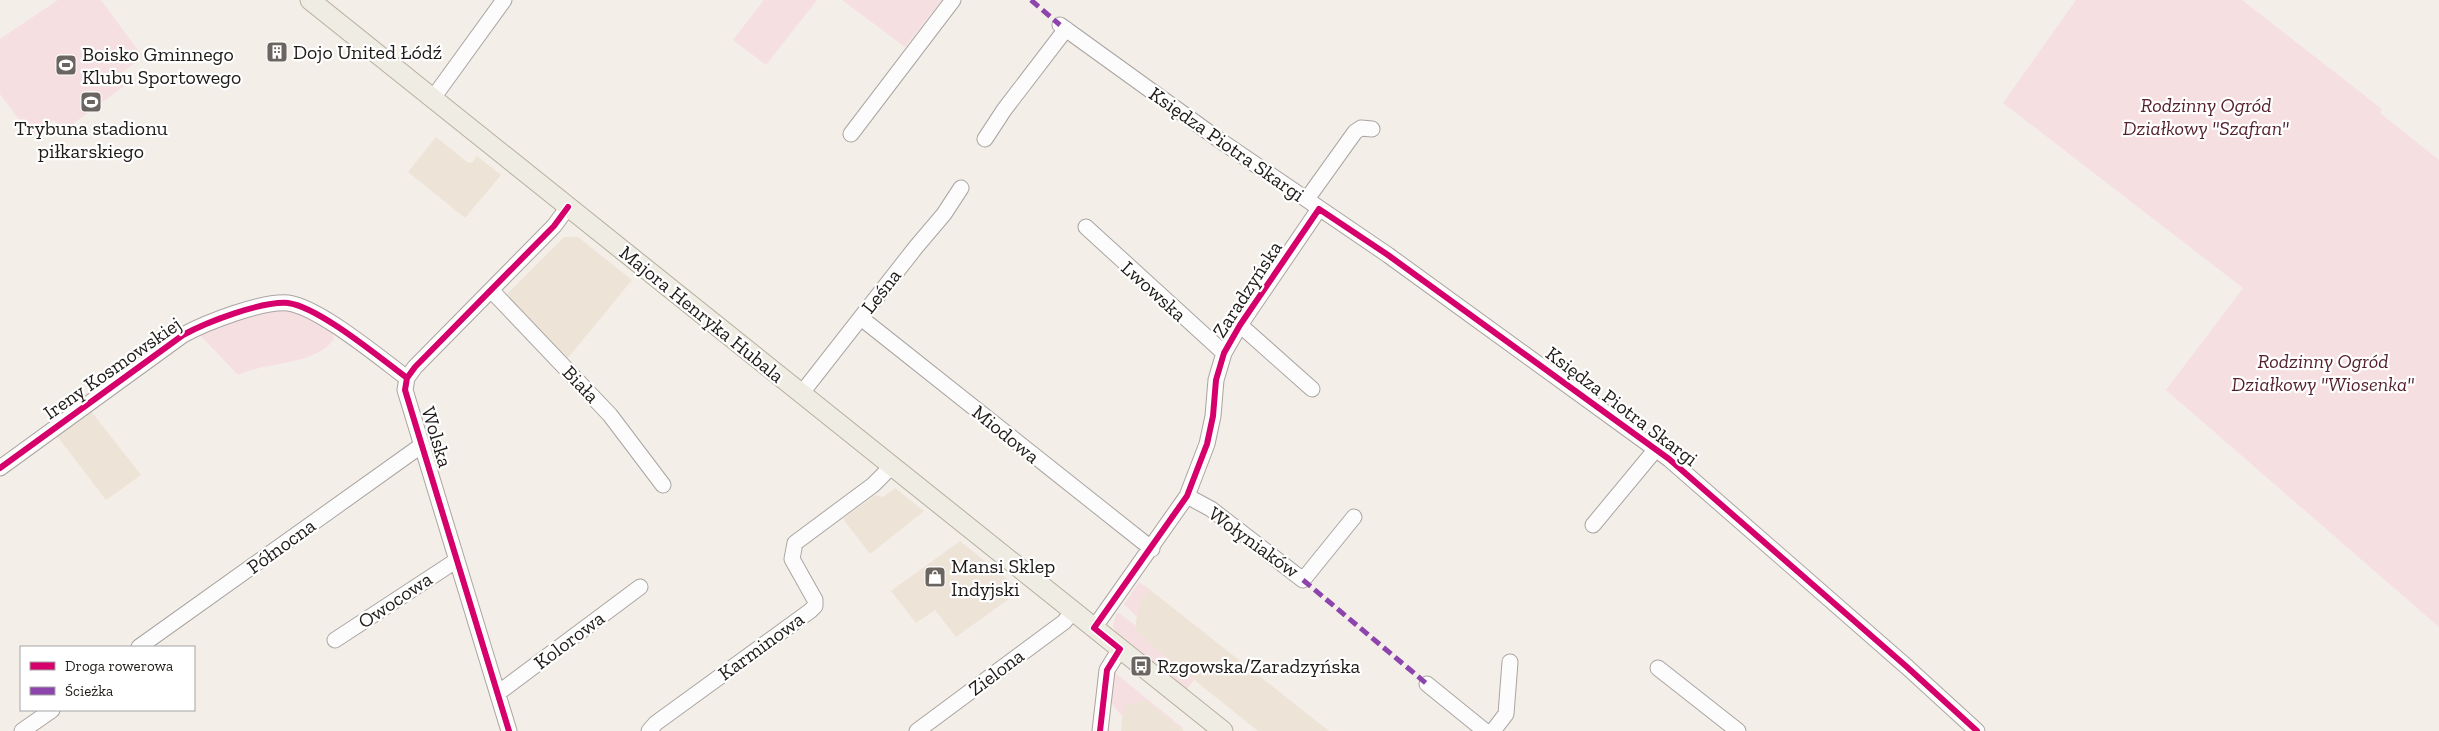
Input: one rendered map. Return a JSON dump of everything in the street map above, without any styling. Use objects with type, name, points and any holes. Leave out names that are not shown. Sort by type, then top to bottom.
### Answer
[{"type":"main road","name":"Majora Henryka Hubala","points":[[310,0],[1223,731]]},
{"type":"street","points":[[433,98],[504,0]]},
{"type":"street","points":[[851,134],[953,0]]},
{"type":"street","name":"Księdza Piotra Skargi","points":[[985,139],[1063,27],[1187,117],[1396,261],[1656,449],[1907,667],[1977,731]]},
{"type":"street","points":[[1307,199],[1355,132],[1361,128],[1372,130]]},
{"type":"street","name":"Leśna","points":[[802,394],[860,318],[944,214],[961,188]]},
{"type":"street","points":[[407,378],[554,226],[568,207]]},
{"type":"street","name":"Zaradzyńska","points":[[1094,628],[1188,496],[1207,444],[1213,416],[1218,373],[1224,353],[1240,325],[1319,209]]},
{"type":"street","name":"Lwowska","points":[[1086,227],[1224,353]]},
{"type":"street","name":"Biała","points":[[491,290],[610,414],[663,485]]},
{"type":"street","name":"Ireny Kosmowskiej","points":[[0,468],[182,335],[210,322],[261,306],[288,303],[302,307],[321,317],[407,378]]},
{"type":"street","name":"Miodowa","points":[[860,318],[1152,548]]},
{"type":"street","points":[[1240,325],[1312,389]]},
{"type":"street","name":"Wolska","points":[[407,378],[406,390],[509,731]]},
{"type":"street","name":"Północna","points":[[140,646],[422,445]]},
{"type":"street","points":[[1593,525],[1656,449]]},
{"type":"street","name":"Karminowa","points":[[649,731],[656,723],[815,606],[814,596],[792,559],[795,543],[874,486],[892,466]]},
{"type":"street","name":"Wołyniaków","points":[[1188,496],[1211,509],[1303,580],[1354,517]]},
{"type":"street","name":"Owocowa","points":[[335,640],[457,560]]},
{"type":"street","name":"Kolorowa","points":[[498,693],[640,587]]},
{"type":"street","name":"Zielona","points":[[917,731],[1064,622],[1073,611]]},
{"type":"street","points":[[1100,731],[1107,670],[1120,649]]},
{"type":"street","points":[[1493,731],[1506,714],[1510,662]]},
{"type":"street","points":[[1658,668],[1738,731]]},
{"type":"street","points":[[1427,684],[1485,731]]},
{"type":"street","points":[[22,731],[51,711]]},
{"type":"shaded area","points":[[436,137],[467,162],[472,163],[477,156],[501,175],[465,218],[408,172]]},
{"type":"shaded area","points":[[564,237],[578,237],[632,280],[567,359],[506,295]]},
{"type":"shaded area","points":[[91,411],[141,475],[106,500],[57,436]]},
{"type":"shaded area","points":[[895,488],[924,511],[870,554],[843,519],[875,495],[883,497]]},
{"type":"shaded area","points":[[960,541],[1021,590],[956,637],[935,610],[916,623],[891,591]]},
{"type":"shaded area","points":[[1149,589],[1329,731],[1258,731],[1152,646],[1135,629],[1139,604]]},
{"type":"shaded area","points":[[1145,700],[1184,731],[1121,731],[1123,706]]},
{"type":"green space","name":"Boisko Gminnego Klubu Sportowego","points":[[58,0],[101,0],[143,57],[120,74],[127,84],[62,132],[54,120],[31,136],[0,94],[0,39]]},
{"type":"green space","points":[[764,0],[817,0],[766,65],[733,40]]},
{"type":"green space","points":[[842,0],[942,0],[905,47]]},
{"type":"green space","points":[[2076,0],[2242,0],[2382,109],[2380,113],[2439,160],[2439,627],[2166,390],[2243,288],[2003,103]]},
{"type":"green space","points":[[285,309],[306,316],[328,328],[334,339],[326,348],[303,359],[238,375],[198,333],[255,313]]},
{"type":"green space","points":[[1139,582],[1149,589],[1139,604],[1137,617],[1124,604]]},
{"type":"green space","points":[[1119,613],[1136,626],[1136,629],[1152,646],[1194,680],[1186,690],[1118,637],[1113,626],[1116,614]]},
{"type":"green space","points":[[1114,672],[1183,728],[1182,730],[1145,700],[1124,706],[1122,716],[1111,703],[1111,677]]},
{"type":"marked path","points":[[1031,0],[1060,25]]},
{"type":"marked path","points":[[1303,580],[1427,684]]},
{"type":"cycle path","points":[[509,731],[405,390],[407,378],[415,367],[554,226],[568,207]]},
{"type":"cycle path","points":[[1100,731],[1107,670],[1120,649],[1094,628],[1187,496],[1207,444],[1213,416],[1216,380],[1224,353],[1240,325],[1319,209],[1388,255],[1669,459],[1907,667],[1977,731]]},
{"type":"cycle path","points":[[0,468],[183,335],[206,324],[264,305],[288,303],[316,314],[349,334],[407,378]]},
{"type":"place","name":"Dojo United Łódź","points":[[277,52]]},
{"type":"place","name":"Boisko Gminnego Klubu Sportowego","points":[[66,65]]},
{"type":"place","name":"Trybuna stadionu piłkarskiego","points":[[91,102]]},
{"type":"place","name":"Mansi Sklep Indyjski","points":[[935,577]]},
{"type":"place","name":"Rzgowska/Zaradzyńska","points":[[1141,666]]},
{"type":"park label","name":"Rodzinny Ogród Działkowy \"Szafran\"","points":[[2206,116]]},
{"type":"park label","name":"Rodzinny Ogród Działkowy \"Wiosenka\"","points":[[2323,372]]}]
